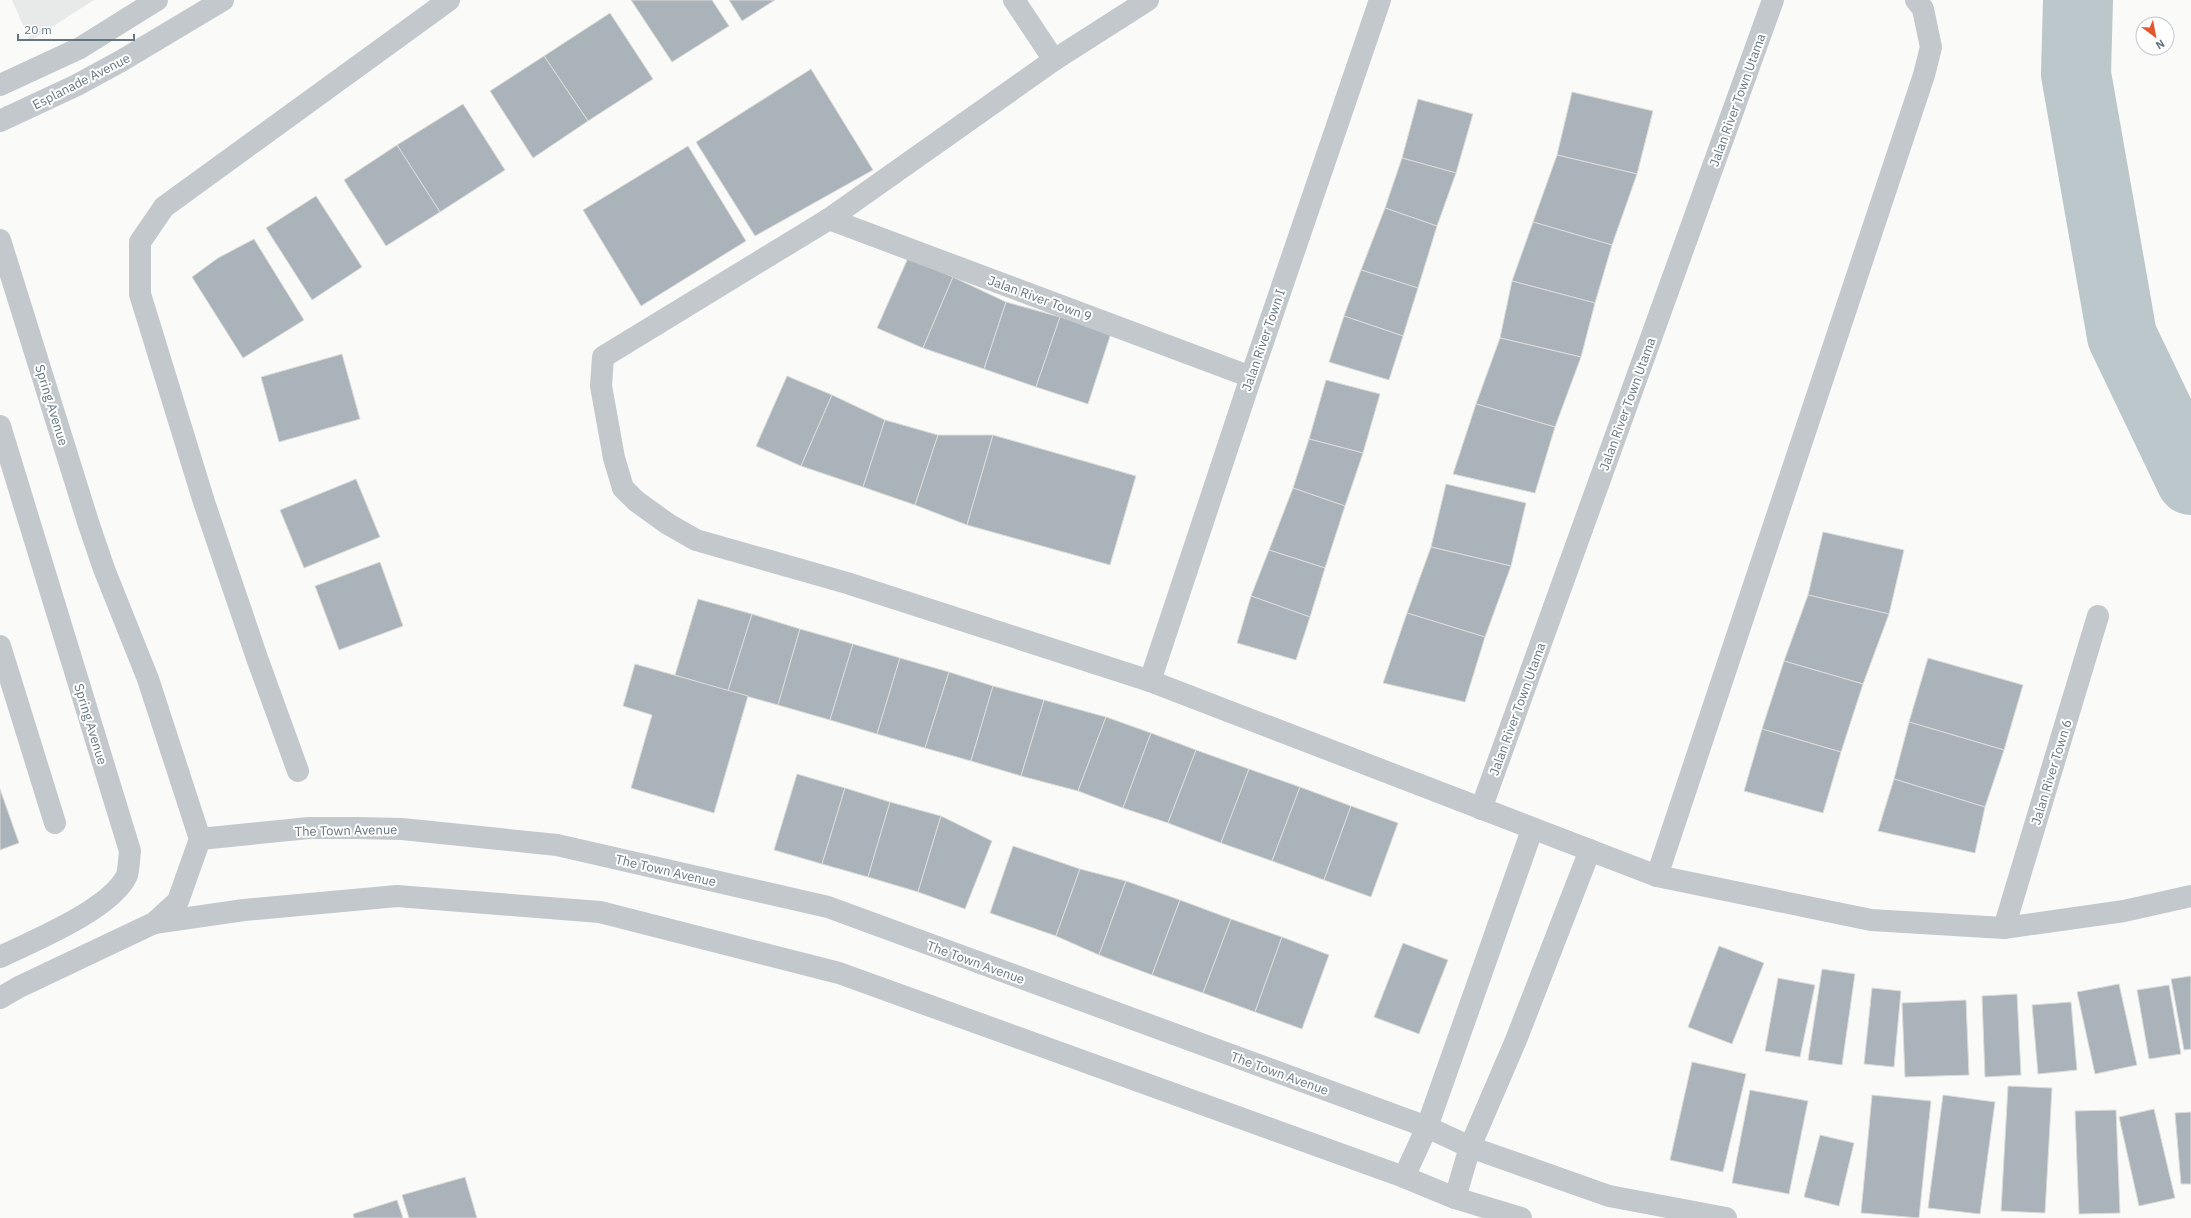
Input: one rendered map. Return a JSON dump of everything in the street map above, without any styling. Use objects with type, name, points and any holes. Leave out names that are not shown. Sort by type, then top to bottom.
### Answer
[{"type":"street","points":[[0,85],[80,48],[157,0]]},
{"type":"street","name":"Esplanade Avenue","points":[[0,121],[121,61],[223,0]]},
{"type":"street","points":[[298,771],[257,658],[204,502],[140,294],[140,242],[164,207],[449,0]]},
{"type":"street","points":[[1014,0],[1054,60]]},
{"type":"street","points":[[1148,0],[1054,60],[829,219],[603,357],[601,386],[614,458],[623,488],[636,501],[668,524],[696,540],[847,583],[1150,681],[1532,830],[1590,850],[1657,876],[1871,920],[2004,928],[2124,911],[2191,896]]},
{"type":"street","name":"Jalan River Town I","points":[[1150,681],[1250,377],[1380,0]]},
{"type":"street","name":"Jalan River Town Utama","points":[[1481,809],[1773,0]]},
{"type":"street","points":[[1657,876],[1924,75],[1931,47],[1923,9],[1916,0]]},
{"type":"street","name":"Jalan River Town 9","points":[[829,219],[1250,377]]},
{"type":"street","name":"Spring Avenue","points":[[0,240],[104,569],[148,679],[200,839]]},
{"type":"street","name":"Spring Avenue","points":[[0,426],[130,851],[126,875],[109,897],[82,916],[0,957]]},
{"type":"street","name":"Jalan River Town 6","points":[[2004,928],[2098,616]]},
{"type":"street","points":[[0,646],[55,823]]},
{"type":"street","name":"The Town Avenue","points":[[200,839],[310,828],[357,828],[402,829],[557,845],[828,907],[1427,1127],[1470,1147],[1609,1196],[1726,1218]]},
{"type":"street","points":[[1404,1177],[1427,1127],[1532,830]]},
{"type":"street","points":[[0,998],[154,922],[178,901],[200,839]]},
{"type":"street","points":[[1455,1198],[1470,1147],[1516,1040],[1590,850]]},
{"type":"street","points":[[154,922],[252,909],[397,896],[600,912],[846,975],[1404,1177],[1455,1198],[1521,1218]]},
{"type":"shaded area","points":[[12,0],[94,0],[30,41]]},
{"type":"building","points":[[631,0],[712,0],[729,26],[672,62]]},
{"type":"building","points":[[729,0],[775,0],[742,21]]},
{"type":"building","points":[[610,13],[653,79],[588,121],[544,56]]},
{"type":"building","points":[[544,56],[588,121],[533,158],[490,91]]},
{"type":"building","points":[[811,69],[873,170],[755,236],[696,142]]},
{"type":"building","points":[[1572,92],[1653,111],[1637,174],[1557,155]]},
{"type":"building","points":[[1418,99],[1473,114],[1456,173],[1402,158]]},
{"type":"building","points":[[463,104],[505,170],[440,212],[397,145]]},
{"type":"building","points":[[397,145],[440,212],[386,246],[344,180]]},
{"type":"building","points":[[688,146],[746,241],[641,306],[583,210]]},
{"type":"building","points":[[1557,155],[1637,174],[1612,245],[1533,222]]},
{"type":"building","points":[[1402,158],[1456,173],[1437,226],[1385,208]]},
{"type":"building","points":[[316,196],[362,267],[312,300],[266,228]]},
{"type":"building","points":[[1385,208],[1437,226],[1418,288],[1361,270]]},
{"type":"building","points":[[1533,222],[1612,245],[1595,303],[1512,281]]},
{"type":"building","points":[[254,239],[304,320],[243,358],[192,277],[218,258]]},
{"type":"building","points":[[908,258],[953,277],[923,348],[877,328]]},
{"type":"building","points":[[1361,270],[1418,288],[1403,336],[1344,316]]},
{"type":"building","points":[[953,277],[1006,302],[984,369],[923,348]]},
{"type":"building","points":[[1512,281],[1595,303],[1581,357],[1500,338]]},
{"type":"building","points":[[1006,302],[1060,317],[1036,387],[984,369]]},
{"type":"building","points":[[1344,316],[1403,336],[1389,380],[1329,362]]},
{"type":"building","points":[[1060,317],[1112,330],[1088,404],[1036,387]]},
{"type":"building","points":[[1500,338],[1581,357],[1555,427],[1476,404]]},
{"type":"building","points":[[342,354],[360,419],[279,442],[261,377]]},
{"type":"building","points":[[787,376],[832,395],[801,466],[756,446]]},
{"type":"building","points":[[1326,380],[1380,394],[1363,453],[1309,439]]},
{"type":"building","points":[[832,395],[885,420],[863,487],[801,466]]},
{"type":"building","points":[[1476,404],[1555,427],[1535,493],[1453,474]]},
{"type":"building","points":[[885,420],[938,435],[915,505],[863,487]]},
{"type":"building","points":[[938,435],[993,435],[967,525],[915,505]]},
{"type":"building","points":[[993,435],[1136,476],[1110,565],[967,525]]},
{"type":"building","points":[[1309,439],[1363,453],[1345,506],[1293,488]]},
{"type":"building","points":[[356,479],[380,537],[304,568],[280,510]]},
{"type":"building","points":[[1446,484],[1526,503],[1511,566],[1431,547]]},
{"type":"building","points":[[1293,488],[1345,506],[1325,568],[1269,550]]},
{"type":"building","points":[[1823,532],[1904,550],[1889,614],[1808,595]]},
{"type":"building","points":[[1431,547],[1511,566],[1485,637],[1407,613]]},
{"type":"building","points":[[1269,550],[1325,568],[1310,617],[1251,596]]},
{"type":"building","points":[[380,562],[403,626],[339,650],[315,586]]},
{"type":"building","points":[[1808,595],[1889,614],[1863,684],[1784,661]]},
{"type":"building","points":[[1251,596],[1310,617],[1296,660],[1237,643]]},
{"type":"building","points":[[698,599],[752,614],[728,691],[675,675]]},
{"type":"building","points":[[1407,613],[1485,637],[1465,702],[1383,683]]},
{"type":"building","points":[[752,614],[800,629],[778,705],[728,691]]},
{"type":"building","points":[[800,629],[853,644],[830,720],[778,705]]},
{"type":"building","points":[[853,644],[900,658],[877,734],[830,720]]},
{"type":"building","points":[[900,658],[949,672],[925,748],[877,734]]},
{"type":"building","points":[[1928,658],[2023,685],[2004,750],[1909,722]]},
{"type":"building","points":[[1784,661],[1863,684],[1841,752],[1762,729]]},
{"type":"building","points":[[635,664],[748,696],[714,813],[631,788],[652,715],[623,706]]},
{"type":"building","points":[[949,672],[993,686],[971,761],[925,748]]},
{"type":"building","points":[[993,686],[1044,700],[1021,776],[971,761]]},
{"type":"building","points":[[1044,700],[1106,717],[1078,791],[1021,776]]},
{"type":"building","points":[[1106,717],[1151,733],[1123,808],[1078,791]]},
{"type":"building","points":[[1909,722],[2004,750],[1985,807],[1894,779]]},
{"type":"building","points":[[1762,729],[1841,752],[1823,813],[1744,791]]},
{"type":"building","points":[[1151,733],[1196,750],[1168,823],[1123,808]]},
{"type":"building","points":[[1196,750],[1249,769],[1221,843],[1168,823]]},
{"type":"building","points":[[1249,769],[1300,787],[1272,861],[1221,843]]},
{"type":"building","points":[[797,774],[845,788],[822,864],[774,850]]},
{"type":"building","points":[[1894,779],[1985,807],[1975,853],[1878,831]]},
{"type":"building","points":[[1300,787],[1351,806],[1324,880],[1272,861]]},
{"type":"building","points":[[845,788],[890,802],[868,877],[822,864]]},
{"type":"building","points":[[0,789],[19,843],[0,850]]},
{"type":"building","points":[[890,802],[941,816],[918,892],[868,877]]},
{"type":"building","points":[[1351,806],[1398,823],[1371,897],[1324,880]]},
{"type":"building","points":[[941,816],[992,841],[965,909],[918,892]]},
{"type":"building","points":[[1013,846],[1080,869],[1056,936],[990,913]]},
{"type":"building","points":[[1080,869],[1126,881],[1099,955],[1056,936]]},
{"type":"building","points":[[1126,881],[1180,900],[1152,975],[1099,955]]},
{"type":"building","points":[[1180,900],[1231,919],[1203,993],[1152,975]]},
{"type":"building","points":[[1231,919],[1282,937],[1255,1012],[1203,993]]},
{"type":"building","points":[[1282,937],[1329,955],[1302,1029],[1255,1012]]},
{"type":"building","points":[[1403,943],[1448,960],[1419,1034],[1374,1017]]},
{"type":"building","points":[[1719,946],[1764,963],[1732,1044],[1688,1027]]},
{"type":"building","points":[[1822,969],[1855,974],[1842,1065],[1808,1060]]},
{"type":"building","points":[[2191,976],[2191,1049],[2184,1050],[2171,979]]},
{"type":"building","points":[[1778,978],[1815,985],[1800,1057],[1765,1051]]},
{"type":"building","points":[[2119,984],[2137,1065],[2095,1074],[2077,992]]},
{"type":"building","points":[[2169,985],[2181,1054],[2149,1059],[2137,990]]},
{"type":"building","points":[[1872,988],[1901,991],[1894,1067],[1864,1064]]},
{"type":"building","points":[[2017,994],[2021,1075],[1985,1077],[1982,996]]},
{"type":"building","points":[[1966,1000],[1969,1075],[1905,1077],[1902,1003]]},
{"type":"building","points":[[2071,1002],[2077,1070],[2038,1074],[2032,1005]]},
{"type":"building","points":[[1692,1062],[1746,1074],[1723,1172],[1670,1160]]},
{"type":"building","points":[[2008,1086],[2052,1088],[2045,1213],[2001,1211]]},
{"type":"building","points":[[1750,1090],[1808,1101],[1789,1194],[1732,1183]]},
{"type":"building","points":[[1872,1095],[1931,1101],[1919,1218],[1861,1213]]},
{"type":"building","points":[[1943,1095],[1995,1102],[1980,1214],[1928,1208]]},
{"type":"building","points":[[2154,1109],[2175,1198],[2139,1206],[2119,1117]]},
{"type":"building","points":[[2116,1110],[2120,1213],[2079,1214],[2075,1111]]},
{"type":"building","points":[[2191,1112],[2191,1184],[2181,1184],[2175,1113]]},
{"type":"building","points":[[1820,1135],[1854,1143],[1839,1206],[1804,1197]]},
{"type":"building","points":[[465,1177],[477,1218],[409,1218],[402,1195]]},
{"type":"building","points":[[397,1200],[403,1218],[354,1218],[353,1214]]},
{"type":"waterway","points":[[2078,0],[2076,74],[2122,336],[2191,480]]}]
